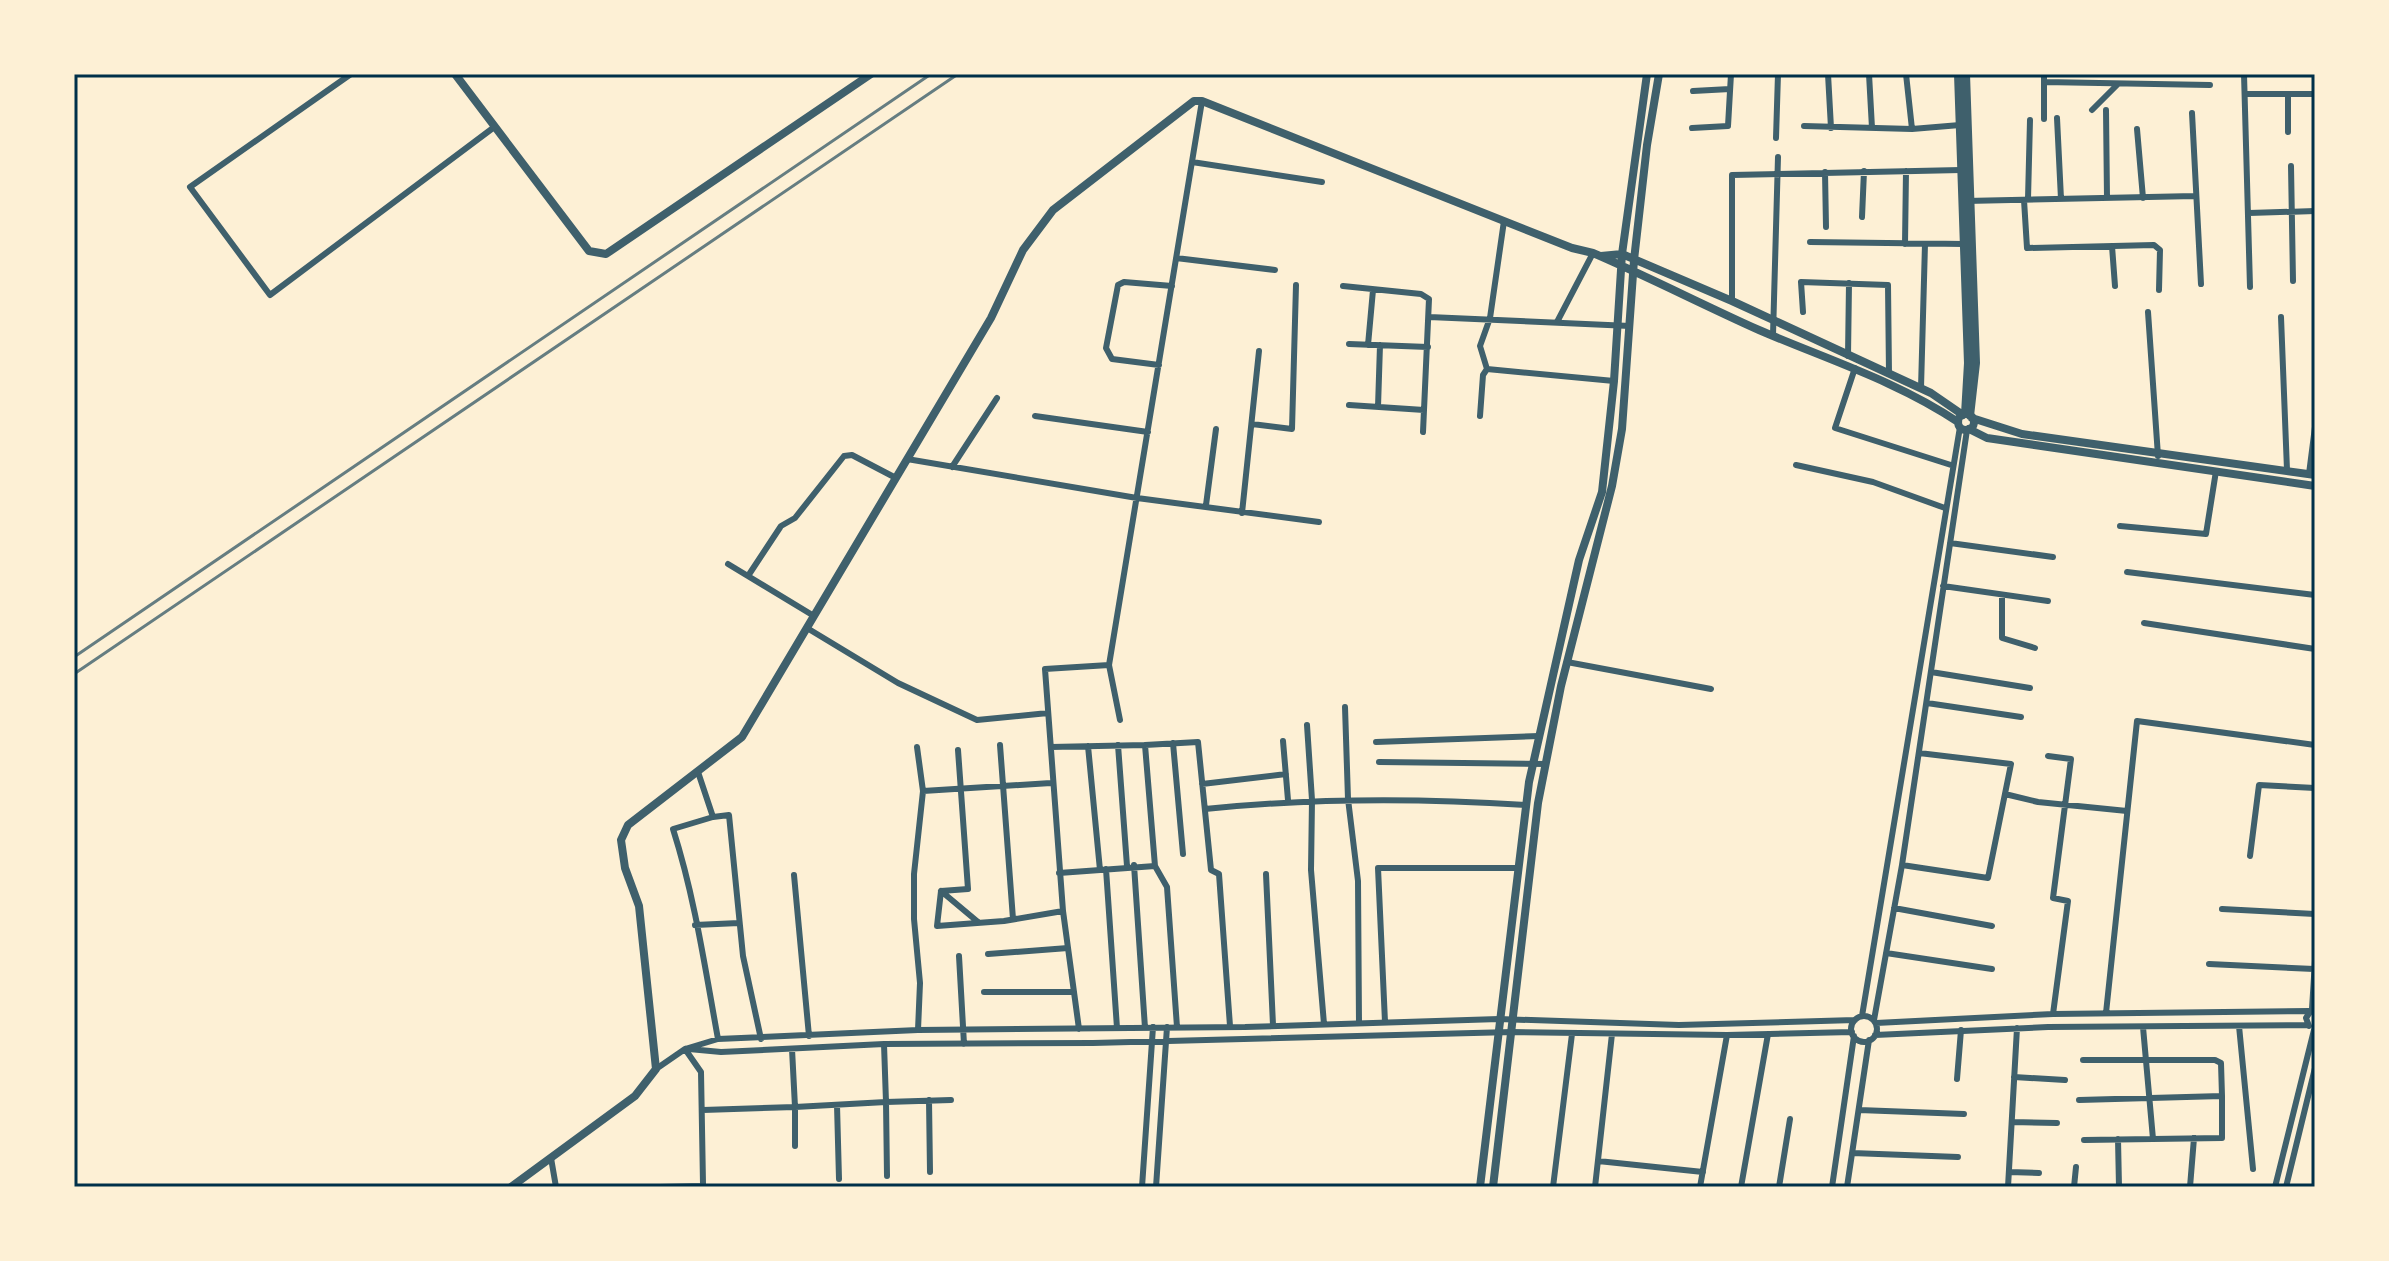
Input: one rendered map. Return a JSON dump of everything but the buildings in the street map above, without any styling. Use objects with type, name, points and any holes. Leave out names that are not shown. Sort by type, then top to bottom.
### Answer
[{"type":"street","points":[[351,74],[190,187],[270,295],[493,128]]},
{"type":"street","points":[[455,74],[589,251],[606,254],[617,250],[871,74]]},
{"type":"street","points":[[1480,1187],[1533,762],[1579,560],[1602,492],[1614,381],[1622,254],[1647,74]]},
{"type":"street","points":[[1493,1187],[1546,764],[1567,662],[1612,486],[1622,429],[1634,260],[1647,145],[1659,74]]},
{"type":"street","points":[[1692,128],[1728,126],[1731,74]]},
{"type":"street","points":[[1776,138],[1778,74]]},
{"type":"street","points":[[1828,74],[1831,128]]},
{"type":"street","points":[[1869,74],[1872,128]]},
{"type":"street","points":[[1906,74],[1912,129]]},
{"type":"street","points":[[1847,1187],[1902,865],[1965,421],[1976,363],[1966,201],[1961,170],[1958,74]]},
{"type":"street","points":[[1862,1016],[1951,465],[1965,421],[1968,363],[1964,244],[1966,74]]},
{"type":"street","points":[[2244,74],[2250,287]]},
{"type":"street","points":[[2044,119],[2044,78],[2118,84],[2210,85]]},
{"type":"street","points":[[2092,110],[2118,84]]},
{"type":"street","points":[[1693,91],[1730,89]]},
{"type":"street","points":[[2245,94],[2315,94]]},
{"type":"street","points":[[2288,94],[2288,132]]},
{"type":"street","points":[[656,1069],[639,906],[625,868],[621,840],[628,825],[742,737],[991,318],[1038,226],[1053,210],[1194,101],[1202,101],[1504,221],[1596,254],[1773,335],[1855,368],[1965,421],[1987,438],[2312,475],[2315,427]]},
{"type":"street","points":[[1120,720],[1109,665],[1202,101]]},
{"type":"street","points":[[2106,110],[2107,198]]},
{"type":"street","points":[[2192,113],[2201,284]]},
{"type":"street","points":[[2057,118],[2061,199]]},
{"type":"street","points":[[2030,120],[2027,248],[2158,247],[2159,290]]},
{"type":"street","points":[[1804,126],[1912,129],[1960,125]]},
{"type":"street","points":[[2137,129],[2143,198]]},
{"type":"street","points":[[1773,335],[1776,323],[1778,157]]},
{"type":"street","points":[[1192,162],[1322,182]]},
{"type":"street","points":[[2291,166],[2293,281]]},
{"type":"street","points":[[1732,301],[1732,175],[1777,171],[1961,170]]},
{"type":"street","points":[[1862,217],[1864,171]]},
{"type":"street","points":[[1905,244],[1906,171]]},
{"type":"street","points":[[1825,172],[1826,227]]},
{"type":"street","points":[[1966,201],[2195,196]]},
{"type":"street","points":[[2249,213],[2315,211]]},
{"type":"street","points":[[1487,369],[1480,346],[1490,318],[1504,221]]},
{"type":"street","points":[[1810,242],[1964,244]]},
{"type":"street","points":[[1921,388],[1925,244]]},
{"type":"street","points":[[2112,246],[2115,286]]},
{"type":"street","points":[[1596,254],[1622,254],[1732,301],[1953,404],[1965,421],[2216,471],[2315,486]]},
{"type":"street","points":[[1557,322],[1596,254]]},
{"type":"street","points":[[1176,258],[1275,270]]},
{"type":"street","points":[[1159,365],[1112,359],[1106,348],[1118,285],[1124,282],[1172,286]]},
{"type":"street","points":[[1803,312],[1801,282],[1888,285],[1889,374]]},
{"type":"street","points":[[1848,356],[1849,283]]},
{"type":"street","points":[[1252,424],[1292,429],[1296,285]]},
{"type":"street","points":[[1343,286],[1428,297],[1423,432]]},
{"type":"street","points":[[1368,345],[1373,290]]},
{"type":"street","points":[[2148,312],[2158,458]]},
{"type":"street","points":[[1429,317],[1630,326]]},
{"type":"street","points":[[2281,317],[2287,470]]},
{"type":"street","points":[[1349,344],[1428,347]]},
{"type":"street","points":[[1378,407],[1380,345]]},
{"type":"street","points":[[1242,513],[1259,351]]},
{"type":"street","points":[[1855,368],[1835,428],[1951,465]]},
{"type":"street","points":[[1487,369],[1614,381]]},
{"type":"street","points":[[1480,416],[1483,375],[1487,369]]},
{"type":"street","points":[[952,467],[997,398]]},
{"type":"street","points":[[1349,405],[1424,410]]},
{"type":"street","points":[[1035,416],[1148,432]]},
{"type":"street","points":[[1206,505],[1216,429]]},
{"type":"street","points":[[748,576],[781,526],[795,518],[844,456],[852,455],[896,478]]},
{"type":"street","points":[[907,459],[1137,498],[1319,522]]},
{"type":"street","points":[[1796,465],[1873,482],[1945,508]]},
{"type":"street","points":[[2120,526],[2206,534],[2216,471]]},
{"type":"street","points":[[1950,543],[2053,557]]},
{"type":"street","points":[[728,564],[814,616]]},
{"type":"street","points":[[2127,572],[2315,595]]},
{"type":"street","points":[[1943,586],[2048,601]]},
{"type":"street","points":[[2002,595],[2002,638],[2035,648]]},
{"type":"street","points":[[2144,623],[2315,649]]},
{"type":"street","points":[[807,628],[898,683],[977,720],[1048,713]]},
{"type":"street","points":[[1567,662],[1711,689]]},
{"type":"street","points":[[1079,1029],[1059,873],[1045,669],[1109,665]]},
{"type":"street","points":[[1920,671],[2030,688]]},
{"type":"street","points":[[1927,703],[2021,717]]},
{"type":"street","points":[[1345,707],[1348,799],[1358,881],[1359,1023]]},
{"type":"street","points":[[2106,1013],[2137,721],[2315,745]]},
{"type":"street","points":[[1307,725],[1312,800],[1311,870],[1324,1024]]},
{"type":"street","points":[[1376,742],[1539,736]]},
{"type":"street","points":[[1283,741],[1288,800]]},
{"type":"street","points":[[1051,747],[1198,742],[1211,870],[1219,874],[1230,1026]]},
{"type":"street","points":[[1173,743],[1183,854]]},
{"type":"street","points":[[1000,745],[1013,919]]},
{"type":"street","points":[[1118,745],[1145,1028]]},
{"type":"street","points":[[1145,745],[1155,866],[1167,887],[1177,1027]]},
{"type":"street","points":[[1088,746],[1117,1028]]},
{"type":"street","points":[[917,747],[923,791],[914,874],[914,919],[920,983],[918,1030]]},
{"type":"street","points":[[941,891],[968,889],[958,750]]},
{"type":"street","points":[[1902,865],[1988,878],[2011,764],[1919,753]]},
{"type":"street","points":[[2048,756],[2071,759],[2053,898],[2068,901],[2053,1014]]},
{"type":"street","points":[[1379,762],[1546,764]]},
{"type":"street","points":[[698,772],[713,817]]},
{"type":"street","points":[[1202,784],[1286,774]]},
{"type":"street","points":[[923,791],[1051,783]]},
{"type":"street","points":[[2250,856],[2259,785],[2315,788]]},
{"type":"street","points":[[2005,794],[2066,805],[2127,811]]},
{"type":"street","points":[[1205,809],[1288,800],[1348,799],[1526,805]]},
{"type":"street","points":[[718,1039],[695,925],[691,886],[673,829],[729,815],[739,923],[761,1039]]},
{"type":"street","points":[[1059,873],[1130,865],[1155,866]]},
{"type":"street","points":[[1385,1022],[1378,868],[1519,868]]},
{"type":"street","points":[[1266,874],[1273,1025]]},
{"type":"street","points":[[794,875],[809,1036]]},
{"type":"street","points":[[941,891],[937,926],[1063,911]]},
{"type":"street","points":[[941,891],[979,923]]},
{"type":"street","points":[[1894,908],[1992,926]]},
{"type":"street","points":[[2222,909],[2315,914]]},
{"type":"street","points":[[695,925],[739,923]]},
{"type":"street","points":[[988,954],[1068,948]]},
{"type":"street","points":[[1886,953],[1992,969]]},
{"type":"street","points":[[959,956],[964,1044]]},
{"type":"street","points":[[2275,1187],[2312,1028],[2315,961]]},
{"type":"street","points":[[2209,964],[2314,969]]},
{"type":"street","points":[[984,992],[1074,992]]},
{"type":"street","points":[[1862,1016],[1875,1022],[2053,1014],[2312,1009]]},
{"type":"street","points":[[511,1187],[635,1096],[656,1069],[685,1049],[718,1039],[918,1030],[1499,1019],[1679,1025],[1855,1020],[1862,1016]]},
{"type":"street","points":[[1832,1187],[1855,1020]]},
{"type":"street","points":[[2239,1026],[2253,1169]]},
{"type":"street","points":[[1142,1187],[1153,1027]]},
{"type":"street","points":[[1156,1187],[1167,1027]]},
{"type":"street","points":[[2143,1027],[2153,1139]]},
{"type":"street","points":[[685,1049],[721,1052],[884,1044],[1151,1042],[1498,1032],[1853,1034],[1872,1038],[2017,1028],[2312,1028]]},
{"type":"street","points":[[2008,1187],[2017,1028]]},
{"type":"street","points":[[1957,1079],[1961,1030]]},
{"type":"street","points":[[1553,1187],[1572,1034]]},
{"type":"street","points":[[1595,1187],[1612,1034]]},
{"type":"street","points":[[1741,1187],[1768,1034]]},
{"type":"street","points":[[1700,1187],[1727,1035]]},
{"type":"street","points":[[884,1044],[887,1176]]},
{"type":"street","points":[[660,1187],[703,1186],[701,1072],[685,1049]]},
{"type":"street","points":[[792,1049],[795,1146]]},
{"type":"street","points":[[2083,1060],[2215,1060],[2221,1063],[2224,1135],[2222,1138],[2084,1140]]},
{"type":"street","points":[[2286,1187],[2315,1068]]},
{"type":"street","points":[[2014,1077],[2065,1080]]},
{"type":"street","points":[[2079,1100],[2222,1096]]},
{"type":"street","points":[[929,1100],[930,1172]]},
{"type":"street","points":[[703,1110],[951,1100]]},
{"type":"street","points":[[837,1105],[839,1179]]},
{"type":"street","points":[[1859,1110],[1964,1114]]},
{"type":"street","points":[[1779,1187],[1790,1119]]},
{"type":"street","points":[[2012,1122],[2057,1123]]},
{"type":"street","points":[[2190,1187],[2194,1138]]},
{"type":"street","points":[[2118,1139],[2119,1187]]},
{"type":"street","points":[[1852,1153],[1958,1157]]},
{"type":"street","points":[[551,1158],[556,1187]]},
{"type":"street","points":[[1598,1161],[1703,1172]]},
{"type":"street","points":[[2074,1187],[2076,1167]]},
{"type":"street","points":[[2009,1172],[2039,1173]]},
{"type":"railway","points":[[74,657],[931,74]]},
{"type":"railway","points":[[74,674],[958,74]]}]
